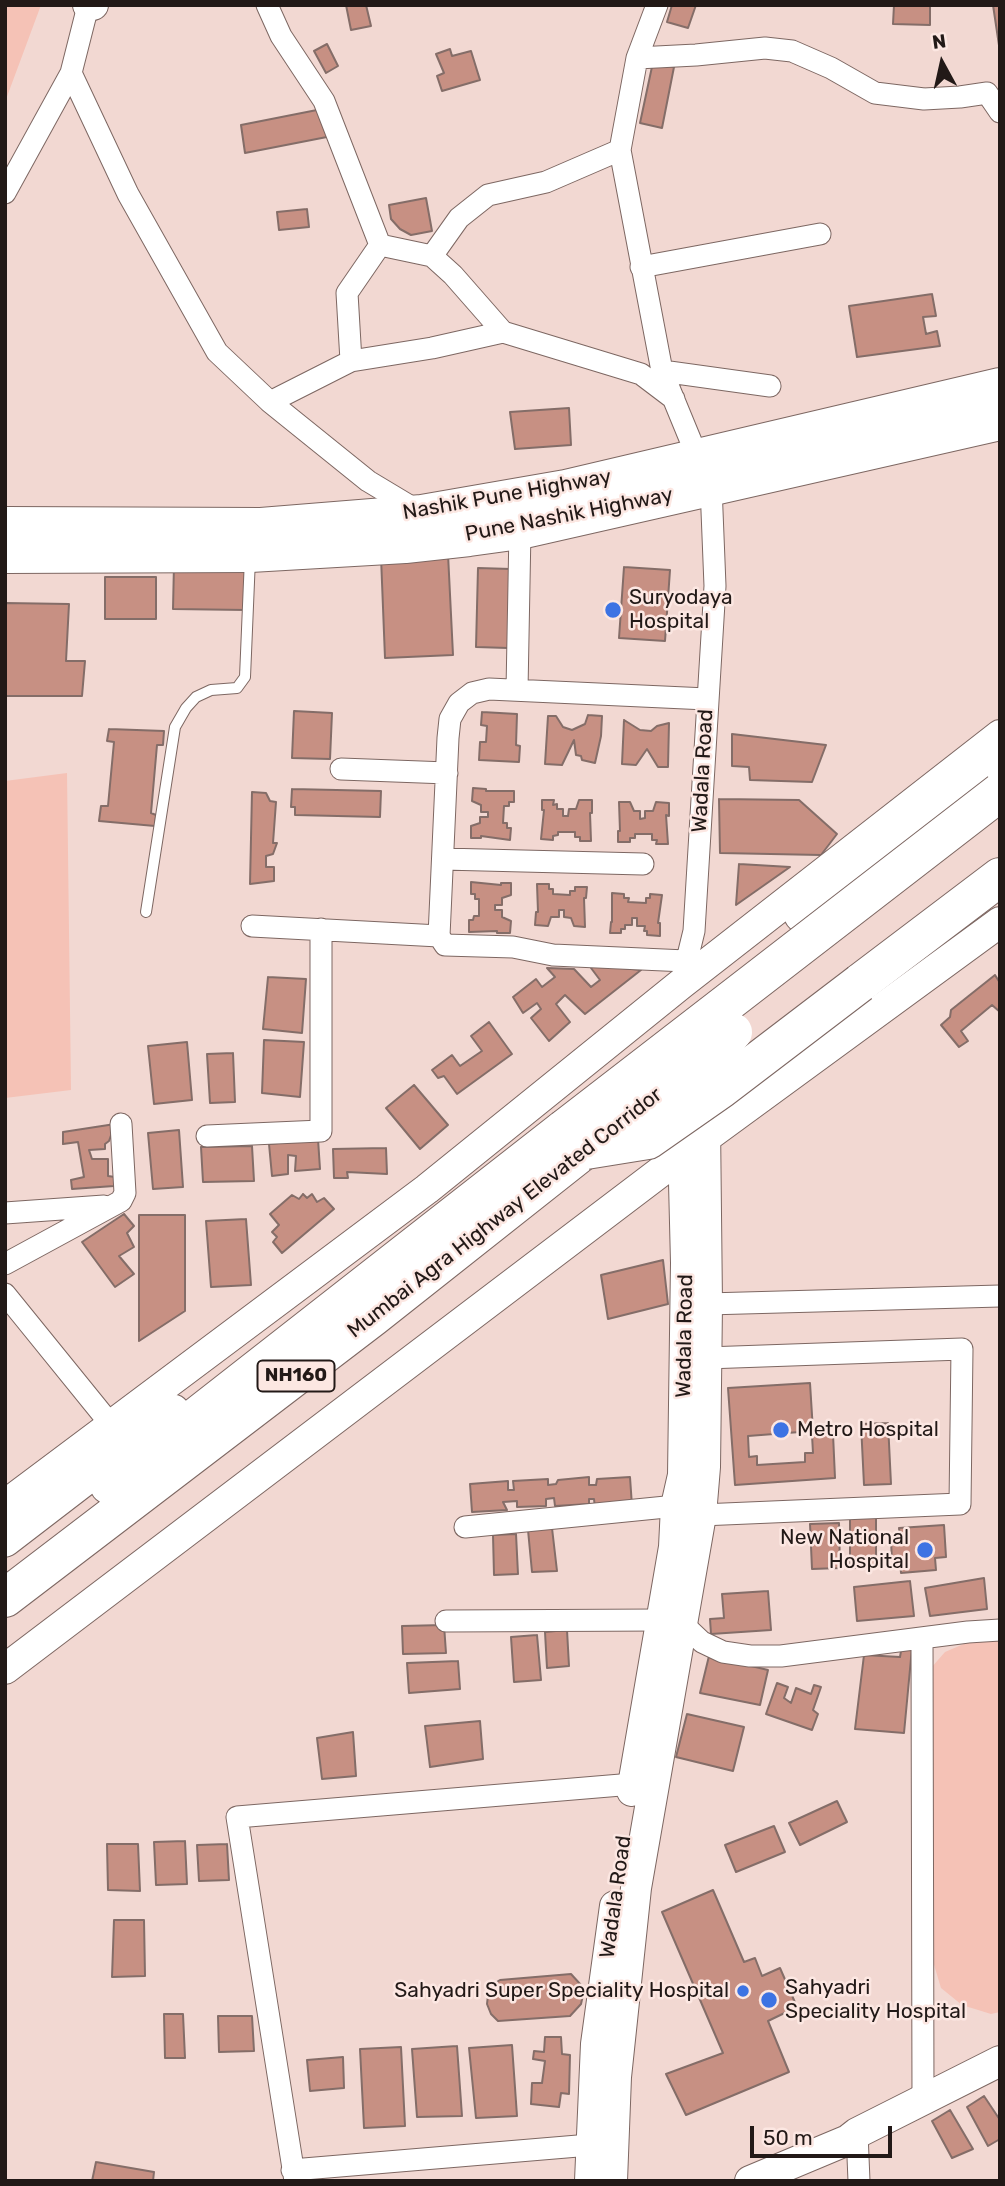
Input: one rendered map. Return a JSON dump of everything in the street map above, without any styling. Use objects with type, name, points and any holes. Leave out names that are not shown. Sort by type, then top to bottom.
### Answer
[{"type":"highway","name":"Nashik Pune Highway","points":[[5,526],[261,527],[422,514],[566,489],[704,471],[1000,387]]},
{"type":"highway","name":"Pune Nashik Highway","points":[[5,554],[250,553],[405,544],[520,530],[704,471],[1000,421]]},
{"type":"highway","points":[[1000,764],[636,1042],[608,1071],[574,1140],[648,1140],[722,1089],[1000,877]]},
{"type":"highway","name":"Mumbai Agra Highway Elevated Corridor","points":[[5,1598],[373,1317],[574,1140],[1000,792]]},
{"type":"highway","name":"Mumbai Agra Highway Elevated Corridor","points":[[5,1566],[1000,822]]},
{"type":"main road","points":[[5,1540],[689,989],[1000,778]]},
{"type":"main road","points":[[5,1616],[1000,856]]},
{"type":"street","points":[[5,193],[71,74],[90,5]]},
{"type":"street","points":[[267,5],[281,36],[324,101],[380,245]]},
{"type":"street","points":[[432,256],[458,218],[488,195],[546,182],[620,150],[637,58],[657,5]]},
{"type":"street","points":[[637,58],[765,48],[792,51],[831,68],[875,93],[924,99],[987,93],[1000,112]]},
{"type":"street","points":[[71,74],[128,194],[217,352],[270,402],[368,481],[422,514]]},
{"type":"street","name":"Wadala Road","points":[[620,150],[662,371],[704,471],[715,586],[689,989]]},
{"type":"street","points":[[641,267],[820,234]]},
{"type":"street","points":[[380,245],[432,256],[453,275],[503,332]]},
{"type":"street","points":[[351,361],[347,293],[380,245]]},
{"type":"street","points":[[270,402],[351,361],[432,348],[503,332],[641,374],[674,399]]},
{"type":"street","points":[[662,371],[770,386]]},
{"type":"street","points":[[517,690],[520,530]]},
{"type":"street","points":[[689,989],[580,957],[513,947],[445,946],[439,936],[450,719],[458,702],[472,693],[489,689],[707,699]]},
{"type":"street","points":[[5,1505],[428,1189],[689,989],[1000,735]]},
{"type":"street","points":[[341,769],[447,773]]},
{"type":"street","points":[[443,859],[643,864]]},
{"type":"street","points":[[5,1669],[694,1147],[1000,922]]},
{"type":"street","points":[[252,926],[439,936]]},
{"type":"street","points":[[207,1136],[321,1131],[321,929]]},
{"type":"street","points":[[689,989],[694,1147]]},
{"type":"street","points":[[5,1264],[121,1201],[125,1193],[121,1124]]},
{"type":"street","name":"Wadala Road","points":[[590,2181],[590,2145],[601,2009],[644,1783],[689,1511],[705,1467],[707,1304],[694,1147]]},
{"type":"street","name":"Wadala Road","points":[[689,1511],[683,1475],[685,1263],[694,1147]]},
{"type":"street","points":[[5,1213],[113,1205]]},
{"type":"street","points":[[5,1294],[112,1426]]},
{"type":"street","points":[[707,1304],[1000,1296]]},
{"type":"street","points":[[465,1527],[689,1511],[960,1504],[962,1349],[706,1358]]},
{"type":"street","points":[[446,1621],[672,1622],[723,1652],[750,1656],[780,1656],[1000,1630]]},
{"type":"street","points":[[922,1639],[923,2100]]},
{"type":"street","points":[[590,2145],[294,2175],[237,1817],[644,1783]]},
{"type":"street","name":"Wadala Road","points":[[612,2181],[616,2077],[644,1783]]},
{"type":"street","points":[[750,2181],[848,2140],[1000,2061]]},
{"type":"street","points":[[857,2133],[859,2181]]},
{"type":"lane","points":[[146,912],[175,727],[195,697],[211,690],[237,688],[245,677],[250,553]]},
{"type":"shaded area","points":[[5,5],[41,5],[5,102]]},
{"type":"shaded area","points":[[67,773],[71,1090],[5,1098],[5,781]]},
{"type":"shaded area","points":[[1000,1638],[1000,2012],[991,2014],[962,2005],[941,1988],[932,1958],[931,1668],[945,1652],[966,1643]]},
{"type":"building","points":[[346,5],[366,5],[371,26],[351,30]]},
{"type":"building","points":[[672,5],[696,5],[688,28],[667,22]]},
{"type":"building","points":[[894,5],[930,5],[930,25],[893,24]]},
{"type":"building","points":[[993,5],[1000,5],[1000,52]]},
{"type":"building","points":[[327,44],[338,66],[326,73],[314,51]]},
{"type":"building","points":[[450,49],[452,56],[471,51],[480,80],[442,91],[437,76],[444,73],[436,54]]},
{"type":"building","points":[[653,62],[674,67],[662,128],[640,123]]},
{"type":"building","points":[[322,109],[332,136],[245,153],[241,125]]},
{"type":"building","points":[[426,198],[432,231],[411,235],[400,229],[391,219],[389,205]]},
{"type":"building","points":[[307,209],[309,227],[279,230],[277,212]]},
{"type":"building","points":[[932,294],[936,316],[923,317],[926,334],[937,331],[940,346],[857,357],[849,306]]},
{"type":"building","points":[[569,408],[571,445],[515,449],[510,412]]},
{"type":"building","points":[[448,554],[453,655],[385,658],[381,557]]},
{"type":"building","points":[[174,564],[247,564],[246,610],[173,609]]},
{"type":"building","points":[[624,567],[670,570],[665,641],[619,638]]},
{"type":"building","points":[[478,568],[511,569],[508,648],[476,647]]},
{"type":"building","points":[[105,577],[156,577],[156,619],[105,619]]},
{"type":"building","points":[[5,603],[69,604],[66,661],[85,661],[82,696],[5,696]]},
{"type":"building","points":[[294,711],[332,713],[330,759],[292,758]]},
{"type":"building","points":[[482,712],[517,714],[516,745],[520,746],[519,762],[479,760],[480,742],[486,742],[487,726],[481,725]]},
{"type":"building","points":[[588,715],[602,716],[595,763],[582,760],[581,756],[576,755],[574,740],[562,765],[545,764],[548,716],[556,716],[563,727],[572,730],[585,724]]},
{"type":"building","points":[[624,720],[640,730],[651,731],[657,726],[669,723],[668,767],[658,767],[647,749],[636,765],[622,764]]},
{"type":"building","points":[[109,729],[164,731],[163,745],[157,745],[151,813],[156,815],[155,826],[99,821],[101,806],[108,806],[114,742],[107,741]]},
{"type":"building","points":[[732,734],[826,745],[812,782],[750,780],[749,767],[732,766]]},
{"type":"building","points":[[473,788],[514,791],[514,802],[504,806],[503,823],[507,823],[507,828],[511,828],[510,840],[481,836],[471,838],[471,826],[480,823],[480,817],[488,817],[488,812],[481,812],[481,805],[472,801]]},
{"type":"building","points":[[292,789],[381,791],[380,817],[295,815],[295,807],[291,807]]},
{"type":"building","points":[[252,792],[266,793],[270,801],[276,802],[273,843],[277,843],[273,854],[266,856],[266,867],[274,867],[274,881],[250,884]]},
{"type":"building","points":[[719,799],[799,800],[837,834],[821,855],[720,853]]},
{"type":"building","points":[[542,800],[554,800],[553,805],[557,804],[557,809],[563,809],[563,816],[568,816],[569,809],[576,809],[579,800],[592,800],[591,841],[580,841],[580,837],[575,837],[575,832],[558,832],[558,835],[553,836],[553,840],[541,839],[544,810]]},
{"type":"building","points":[[619,802],[630,802],[634,811],[640,811],[640,819],[645,818],[645,811],[653,811],[656,802],[669,803],[669,816],[666,815],[668,844],[656,844],[657,840],[652,840],[652,834],[635,834],[635,838],[630,838],[630,842],[618,842]]},
{"type":"building","points":[[739,864],[790,867],[736,905]]},
{"type":"building","points":[[471,882],[501,885],[511,883],[511,895],[502,898],[502,905],[495,905],[495,910],[502,910],[502,917],[511,921],[510,933],[469,932],[469,920],[479,916],[479,899],[475,899],[475,894],[471,894]]},
{"type":"building","points":[[537,884],[549,884],[553,894],[570,895],[570,891],[575,891],[575,887],[587,887],[584,898],[585,927],[574,926],[571,918],[564,917],[564,910],[559,910],[559,917],[551,917],[548,926],[535,925],[538,912]]},
{"type":"building","points":[[612,893],[624,894],[624,898],[629,898],[628,902],[646,903],[650,894],[662,895],[658,923],[660,936],[647,935],[645,926],[637,926],[637,918],[632,918],[632,925],[625,925],[621,933],[610,933]]},
{"type":"building","points":[[596,965],[641,970],[585,1014],[565,995],[556,1004],[570,1022],[549,1041],[531,1018],[541,1009],[537,1003],[523,1013],[513,997],[536,979],[542,987],[555,977],[547,968],[574,969],[591,987],[600,980],[591,968]]},
{"type":"building","points":[[995,975],[1000,983],[1000,1012],[992,1005],[961,1031],[968,1041],[959,1047],[941,1025],[950,1017],[951,1010]]},
{"type":"building","points":[[268,977],[306,979],[302,1033],[263,1029]]},
{"type":"building","points":[[489,1022],[512,1054],[457,1094],[444,1076],[438,1078],[432,1070],[452,1055],[460,1066],[482,1051],[471,1036]]},
{"type":"building","points":[[264,1040],[304,1042],[300,1097],[262,1093]]},
{"type":"building","points":[[187,1042],[192,1100],[154,1104],[148,1046]]},
{"type":"building","points":[[233,1053],[235,1102],[210,1103],[207,1054]]},
{"type":"building","points":[[414,1085],[448,1125],[420,1149],[386,1108]]},
{"type":"building","points":[[115,1124],[105,1149],[89,1150],[92,1159],[108,1159],[108,1176],[115,1177],[114,1186],[72,1189],[71,1180],[84,1177],[78,1142],[63,1144],[63,1132]]},
{"type":"building","points":[[179,1130],[183,1187],[153,1189],[148,1133]]},
{"type":"building","points":[[318,1139],[320,1169],[295,1171],[296,1156],[288,1155],[288,1174],[272,1176],[269,1144]]},
{"type":"building","points":[[252,1146],[254,1181],[203,1182],[201,1147]]},
{"type":"building","points":[[386,1148],[387,1174],[347,1172],[348,1178],[334,1178],[333,1149]]},
{"type":"building","points":[[303,1194],[307,1198],[312,1194],[317,1202],[324,1198],[334,1209],[282,1253],[273,1242],[277,1237],[272,1232],[279,1225],[270,1214],[292,1195],[299,1199]]},
{"type":"building","points":[[124,1214],[134,1226],[127,1233],[134,1247],[119,1256],[134,1274],[115,1287],[82,1242]]},
{"type":"building","points":[[139,1215],[185,1215],[185,1311],[139,1341]]},
{"type":"building","points":[[246,1219],[251,1285],[211,1287],[206,1221]]},
{"type":"building","points":[[663,1260],[668,1304],[608,1319],[601,1275]]},
{"type":"building","points":[[810,1383],[813,1431],[748,1436],[749,1457],[757,1456],[757,1465],[805,1462],[805,1453],[813,1453],[812,1435],[833,1434],[835,1478],[735,1485],[728,1388]]},
{"type":"building","points":[[888,1423],[891,1484],[864,1485],[861,1424]]},
{"type":"building","points":[[589,1477],[589,1485],[596,1485],[597,1479],[630,1477],[632,1506],[595,1508],[594,1499],[589,1499],[589,1504],[555,1506],[554,1498],[546,1499],[546,1506],[517,1507],[517,1501],[503,1502],[507,1510],[472,1512],[470,1484],[508,1481],[508,1490],[514,1490],[513,1481],[548,1479],[548,1485],[556,1484],[558,1480]]},
{"type":"building","points":[[850,1518],[876,1518],[876,1568],[850,1568]]},
{"type":"building","points":[[839,1523],[840,1568],[812,1569],[810,1524]]},
{"type":"building","points":[[944,1525],[946,1557],[935,1558],[936,1570],[901,1573],[900,1560],[892,1560],[891,1541],[900,1540],[899,1528]]},
{"type":"building","points":[[552,1528],[557,1571],[532,1572],[528,1530]]},
{"type":"building","points":[[516,1534],[518,1574],[494,1575],[493,1535]]},
{"type":"building","points":[[984,1578],[987,1609],[930,1616],[925,1588]]},
{"type":"building","points":[[910,1581],[914,1616],[857,1621],[854,1587]]},
{"type":"building","points":[[768,1591],[771,1630],[711,1634],[710,1619],[724,1618],[722,1594]]},
{"type":"building","points":[[444,1625],[446,1653],[403,1654],[402,1626]]},
{"type":"building","points":[[567,1630],[569,1666],[547,1668],[545,1632]]},
{"type":"building","points":[[537,1635],[541,1680],[514,1682],[511,1637]]},
{"type":"building","points":[[902,1645],[912,1648],[904,1733],[855,1729],[864,1655],[900,1657]]},
{"type":"building","points":[[709,1656],[768,1670],[760,1705],[700,1693]]},
{"type":"building","points":[[458,1661],[460,1689],[409,1693],[407,1663]]},
{"type":"building","points":[[777,1683],[788,1687],[784,1698],[791,1703],[796,1688],[811,1694],[814,1685],[821,1687],[813,1710],[818,1714],[812,1730],[766,1714]]},
{"type":"building","points":[[687,1714],[744,1727],[733,1771],[676,1757]]},
{"type":"building","points":[[480,1721],[483,1759],[430,1767],[425,1726]]},
{"type":"building","points":[[353,1732],[356,1776],[322,1779],[317,1738]]},
{"type":"building","points":[[837,1801],[847,1822],[800,1845],[789,1823]]},
{"type":"building","points":[[774,1826],[785,1852],[736,1872],[725,1845]]},
{"type":"building","points":[[185,1841],[187,1884],[156,1885],[154,1842]]},
{"type":"building","points":[[107,1844],[138,1844],[140,1891],[108,1890]]},
{"type":"building","points":[[227,1844],[229,1880],[199,1881],[197,1845]]},
{"type":"building","name":"Sahyadri Super Speciality Hospital","points":[[713,1890],[744,1962],[755,1958],[762,1976],[780,1968],[797,2007],[768,2021],[789,2072],[686,2115],[666,2074],[723,2053],[662,1912]]},
{"type":"building","points":[[114,1920],[144,1920],[145,1976],[112,1977]]},
{"type":"building","points":[[571,1974],[581,1985],[583,1995],[581,2004],[570,2016],[498,2021],[491,2014],[487,2004],[488,1995],[492,1985],[500,1980]]},
{"type":"building","points":[[164,2014],[183,2014],[185,2058],[165,2058]]},
{"type":"building","points":[[218,2016],[252,2016],[254,2051],[219,2052]]},
{"type":"building","points":[[545,2037],[561,2037],[562,2054],[570,2055],[569,2094],[561,2093],[559,2107],[531,2104],[532,2083],[542,2083],[545,2061],[533,2059],[534,2051],[544,2052]]},
{"type":"building","points":[[512,2045],[517,2116],[476,2118],[469,2048]]},
{"type":"building","points":[[457,2046],[462,2116],[417,2117],[412,2049]]},
{"type":"building","points":[[401,2047],[405,2126],[364,2128],[360,2049]]},
{"type":"building","points":[[343,2057],[344,2088],[310,2091],[307,2060]]},
{"type":"building","points":[[984,2096],[1000,2120],[1000,2139],[988,2146],[967,2107]]},
{"type":"building","points":[[950,2110],[973,2149],[952,2158],[932,2121]]},
{"type":"building","points":[[96,2162],[154,2172],[153,2181],[92,2181]]},
{"type":"place","name":"Suryodaya Hospital","points":[[613,610]]},
{"type":"place","name":"Metro Hospital","points":[[781,1430]]},
{"type":"place","name":"New National Hospital","points":[[925,1550]]},
{"type":"place","name":"Sahyadri Super Speciality Hospital","points":[[743,1991]]},
{"type":"place","name":"Sahyadri Speciality Hospital","points":[[769,2000]]}]
